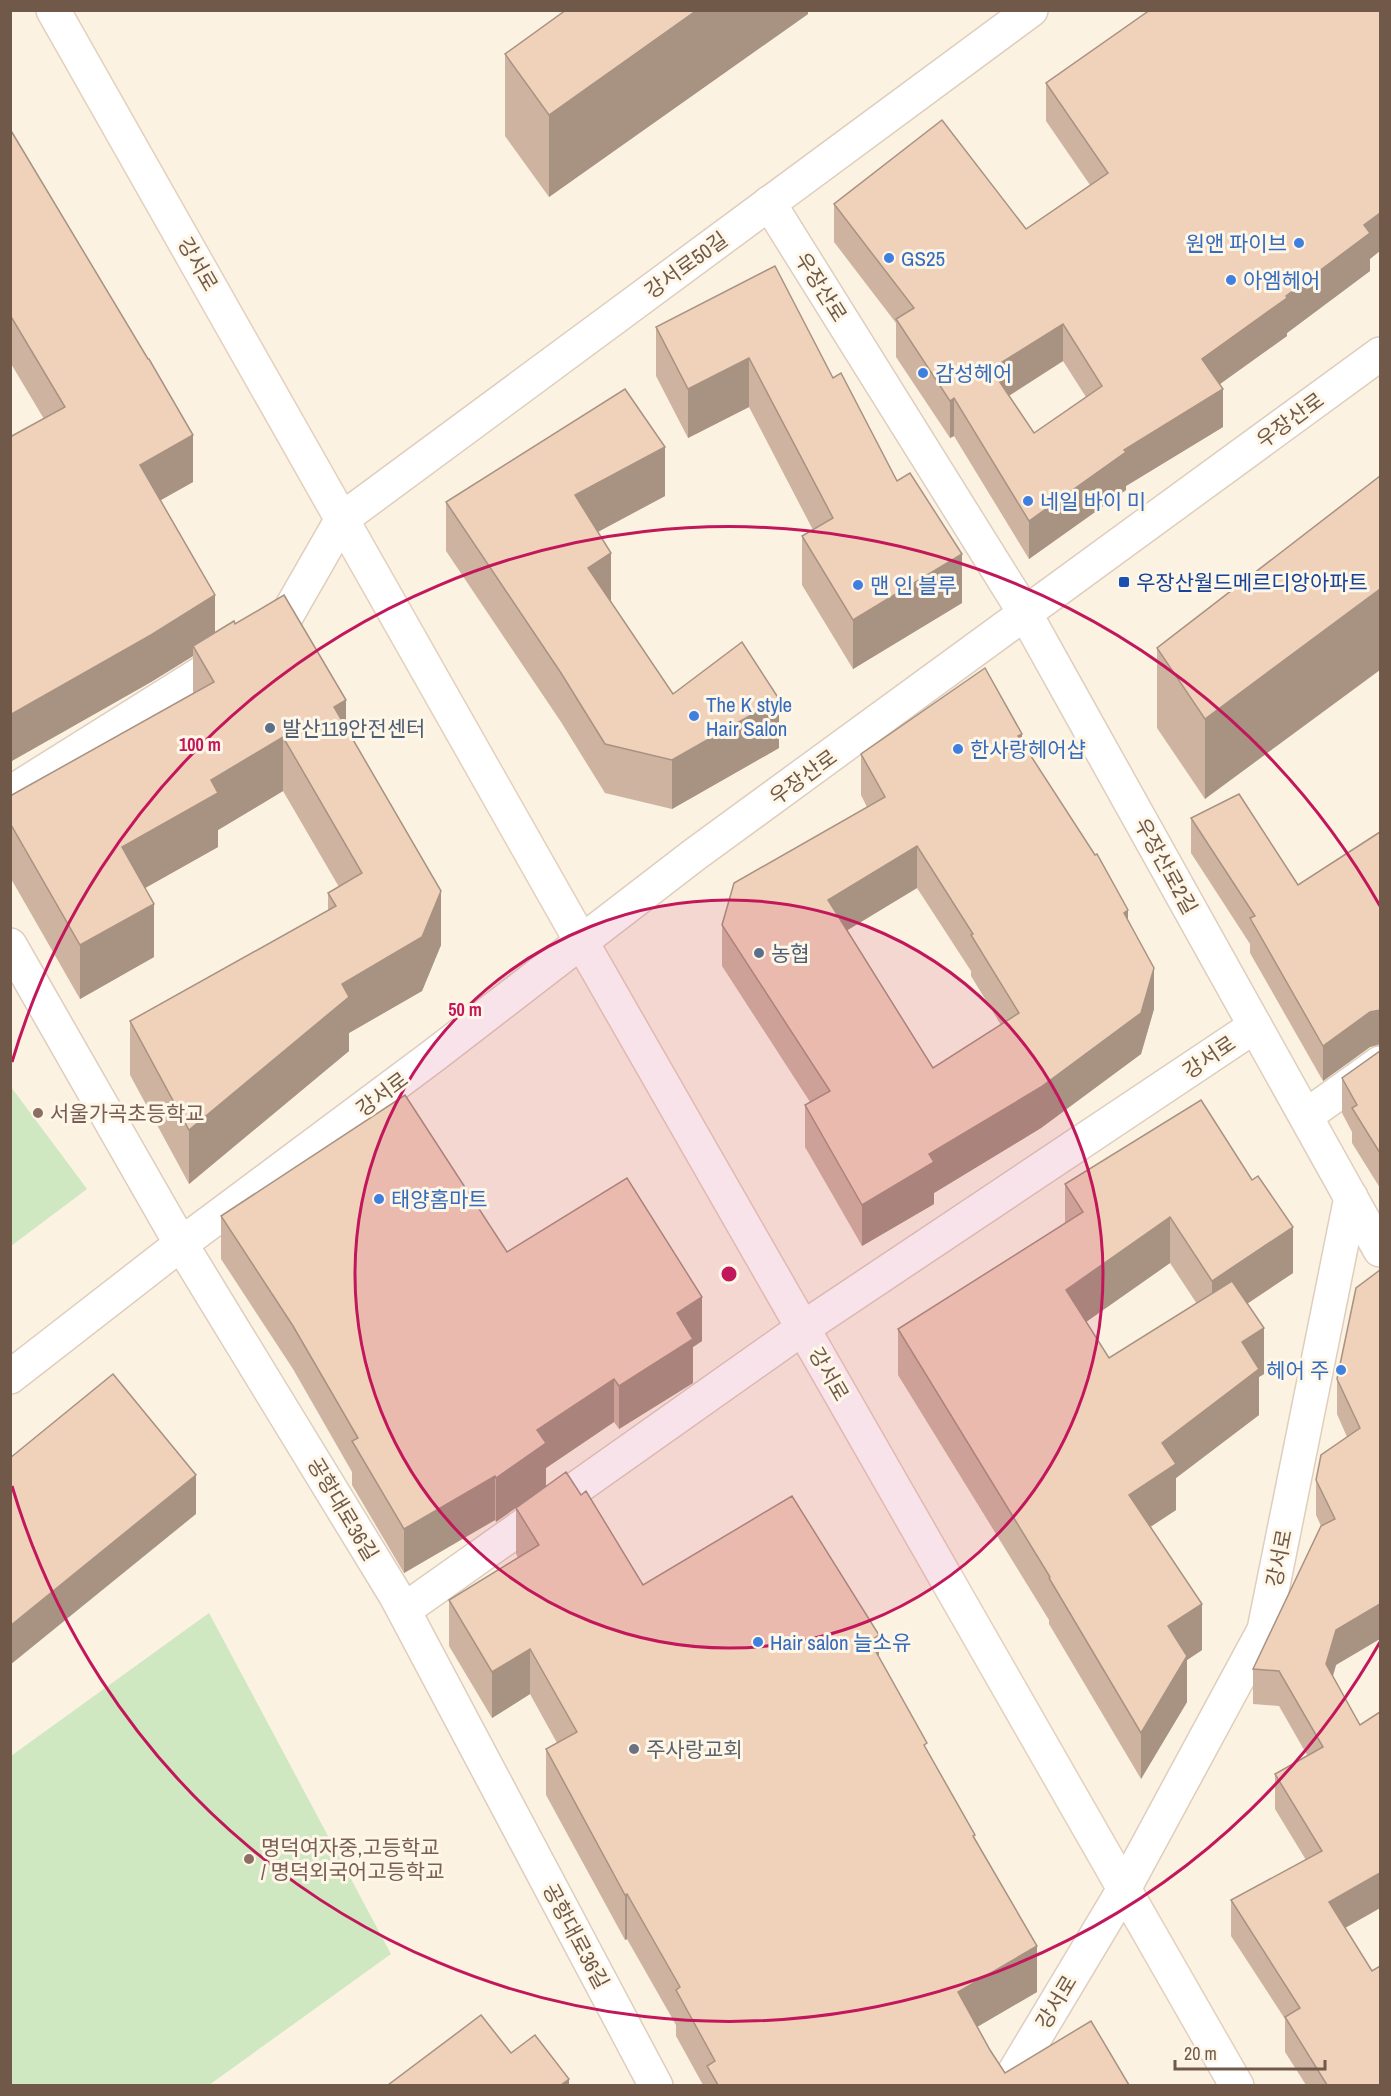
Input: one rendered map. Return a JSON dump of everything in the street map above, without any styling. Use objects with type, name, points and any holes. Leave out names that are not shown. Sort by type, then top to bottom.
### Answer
[{"type":"street","name":"강서로","points":[[53,10],[580,941],[1237,2085]]},
{"type":"street","name":"강서로50길","points":[[342,519],[1031,10]]},
{"type":"street","name":"우장산로","points":[[769,203],[1026,615]]},
{"type":"street","name":"우장산로","points":[[580,941],[694,855],[1026,615],[1380,354]]},
{"type":"street","points":[[10,792],[283,622],[342,519]]},
{"type":"street","name":"우장산로2길","points":[[1026,615],[1380,1250]]},
{"type":"street","name":"강서로","points":[[10,1377],[181,1244],[433,1056],[580,941]]},
{"type":"street","name":"공항대로36길","points":[[10,945],[181,1244],[404,1610],[656,2085]]},
{"type":"street","name":"강서로","points":[[404,1610],[803,1328],[1255,1026]]},
{"type":"street","points":[[1306,1116],[1380,1063]]},
{"type":"street","name":"강서로","points":[[1006,2085],[1125,1889],[1264,1630],[1351,1197]]},
{"type":"green space","points":[[11,1087],[87,1189],[11,1246]]},
{"type":"green space","points":[[209,1613],[391,1954],[209,2085],[11,2085],[11,1756]]},
{"type":"building","points":[[566,10],[697,10],[549,115],[505,54]]},
{"type":"building","points":[[1150,10],[1380,10],[1380,213],[1364,225],[1370,233],[1286,296],[1287,298],[1202,359],[1223,389],[1124,450],[1126,452],[1029,521],[954,398],[950,401],[896,319],[914,308],[834,204],[942,120],[1026,229],[1108,173],[1046,83]],"holes":[[[1063,324],[1102,386],[1034,433],[991,369]]]},
{"type":"building","points":[[10,129],[193,435],[140,465],[215,595],[151,635],[10,715],[10,437],[65,407],[10,315]]},
{"type":"building","points":[[775,266],[833,378],[841,373],[897,481],[910,473],[962,554],[853,620],[802,536],[833,518],[749,358],[688,389],[656,327]]},
{"type":"building","points":[[625,389],[665,447],[575,495],[611,553],[588,568],[673,694],[742,642],[779,699],[672,760],[605,744],[561,673],[446,502]]},
{"type":"building","points":[[1380,476],[1380,589],[1205,719],[1157,648]]},
{"type":"building","points":[[284,595],[346,700],[334,707],[441,891],[422,937],[342,984],[349,997],[189,1130],[130,1021],[336,906],[328,893],[362,873],[283,737],[211,780],[218,793],[122,847],[154,904],[80,945],[10,823],[10,796],[214,682],[193,646]]},
{"type":"building","points":[[985,668],[1022,734],[1018,736],[1095,855],[1097,854],[1128,910],[1124,913],[1154,968],[1141,1013],[1041,1087],[929,1154],[934,1162],[862,1205],[805,1105],[830,1091],[722,925],[734,883],[885,797],[861,754]],"holes":[[[917,846],[973,934],[971,935],[1019,1013],[933,1068],[828,900]]]},
{"type":"building","points":[[1239,794],[1298,885],[1380,832],[1380,1010],[1370,1012],[1323,1046],[1250,918],[1255,916],[1191,818]]},
{"type":"building","points":[[1380,1051],[1380,1153],[1352,1108],[1357,1105],[1342,1078]]},
{"type":"building","points":[[405,1095],[507,1252],[627,1178],[702,1297],[677,1313],[693,1339],[619,1386],[614,1379],[537,1430],[546,1443],[496,1478],[495,1476],[404,1529],[352,1441],[358,1438],[293,1326],[221,1216]]},
{"type":"building","points":[[1201,1100],[1252,1180],[1258,1176],[1293,1227],[1212,1281],[1170,1217],[1066,1290],[1109,1358],[1232,1281],[1264,1328],[1242,1342],[1259,1369],[1162,1443],[1176,1464],[1129,1495],[1202,1604],[1168,1626],[1187,1656],[1141,1733],[1050,1577],[898,1329],[1083,1212],[1065,1184]]},
{"type":"building","points":[[1380,1270],[1380,1604],[1336,1630],[1326,1664],[1360,1725],[1380,1712],[1380,1873],[1329,1902],[1372,1971],[1380,1966],[1380,2085],[1327,2085],[1285,2017],[1300,2008],[1231,1900],[1322,1851],[1275,1774],[1323,1747],[1279,1671],[1253,1669],[1321,1526],[1335,1519],[1316,1480],[1321,1455],[1360,1428],[1337,1379],[1356,1288]]},
{"type":"building","points":[[113,1374],[196,1475],[10,1626],[10,1458]]},
{"type":"building","points":[[566,1472],[581,1495],[586,1491],[643,1585],[792,1496],[879,1635],[870,1641],[927,1743],[924,1745],[975,1835],[973,1836],[1037,1946],[958,1992],[990,2050],[1005,2073],[1091,2021],[1129,2085],[718,2085],[707,2066],[715,2061],[676,1990],[680,1987],[627,1894],[625,1895],[546,1749],[577,1732],[530,1649],[492,1672],[449,1600],[539,1545],[516,1508]]},
{"type":"building","points":[[481,2015],[511,2053],[535,2035],[569,2079],[561,2085],[388,2085]]},
{"type":"place","name":"원앤 파이브","points":[[1299,243]]},
{"type":"place","name":"GS25","points":[[889,258]]},
{"type":"place","name":"아엠헤어","points":[[1231,280]]},
{"type":"place","name":"감성헤어","points":[[923,373]]},
{"type":"place","name":"네일 바이 미","points":[[1028,501]]},
{"type":"place","name":"우장산월드메르디앙아파트","points":[[1124,582]]},
{"type":"place","name":"맨 인 블루","points":[[858,585]]},
{"type":"place","name":"The K style Hair Salon","points":[[694,716]]},
{"type":"place","name":"발산119안전센터","points":[[270,728]]},
{"type":"place","name":"한사랑헤어샵","points":[[958,749]]},
{"type":"place","name":"농협","points":[[759,953]]},
{"type":"place","name":"서울가곡초등학교","points":[[38,1113]]},
{"type":"place","name":"태양홈마트","points":[[379,1199]]},
{"type":"place","name":"헤어 주","points":[[1341,1370]]},
{"type":"place","name":"Hair salon 늘소유","points":[[758,1642]]},
{"type":"place","name":"주사랑교회","points":[[634,1749]]},
{"type":"place","name":"명덕여자중,고등학교 / 명덕외국어고등학교","points":[[249,1859]]}]
